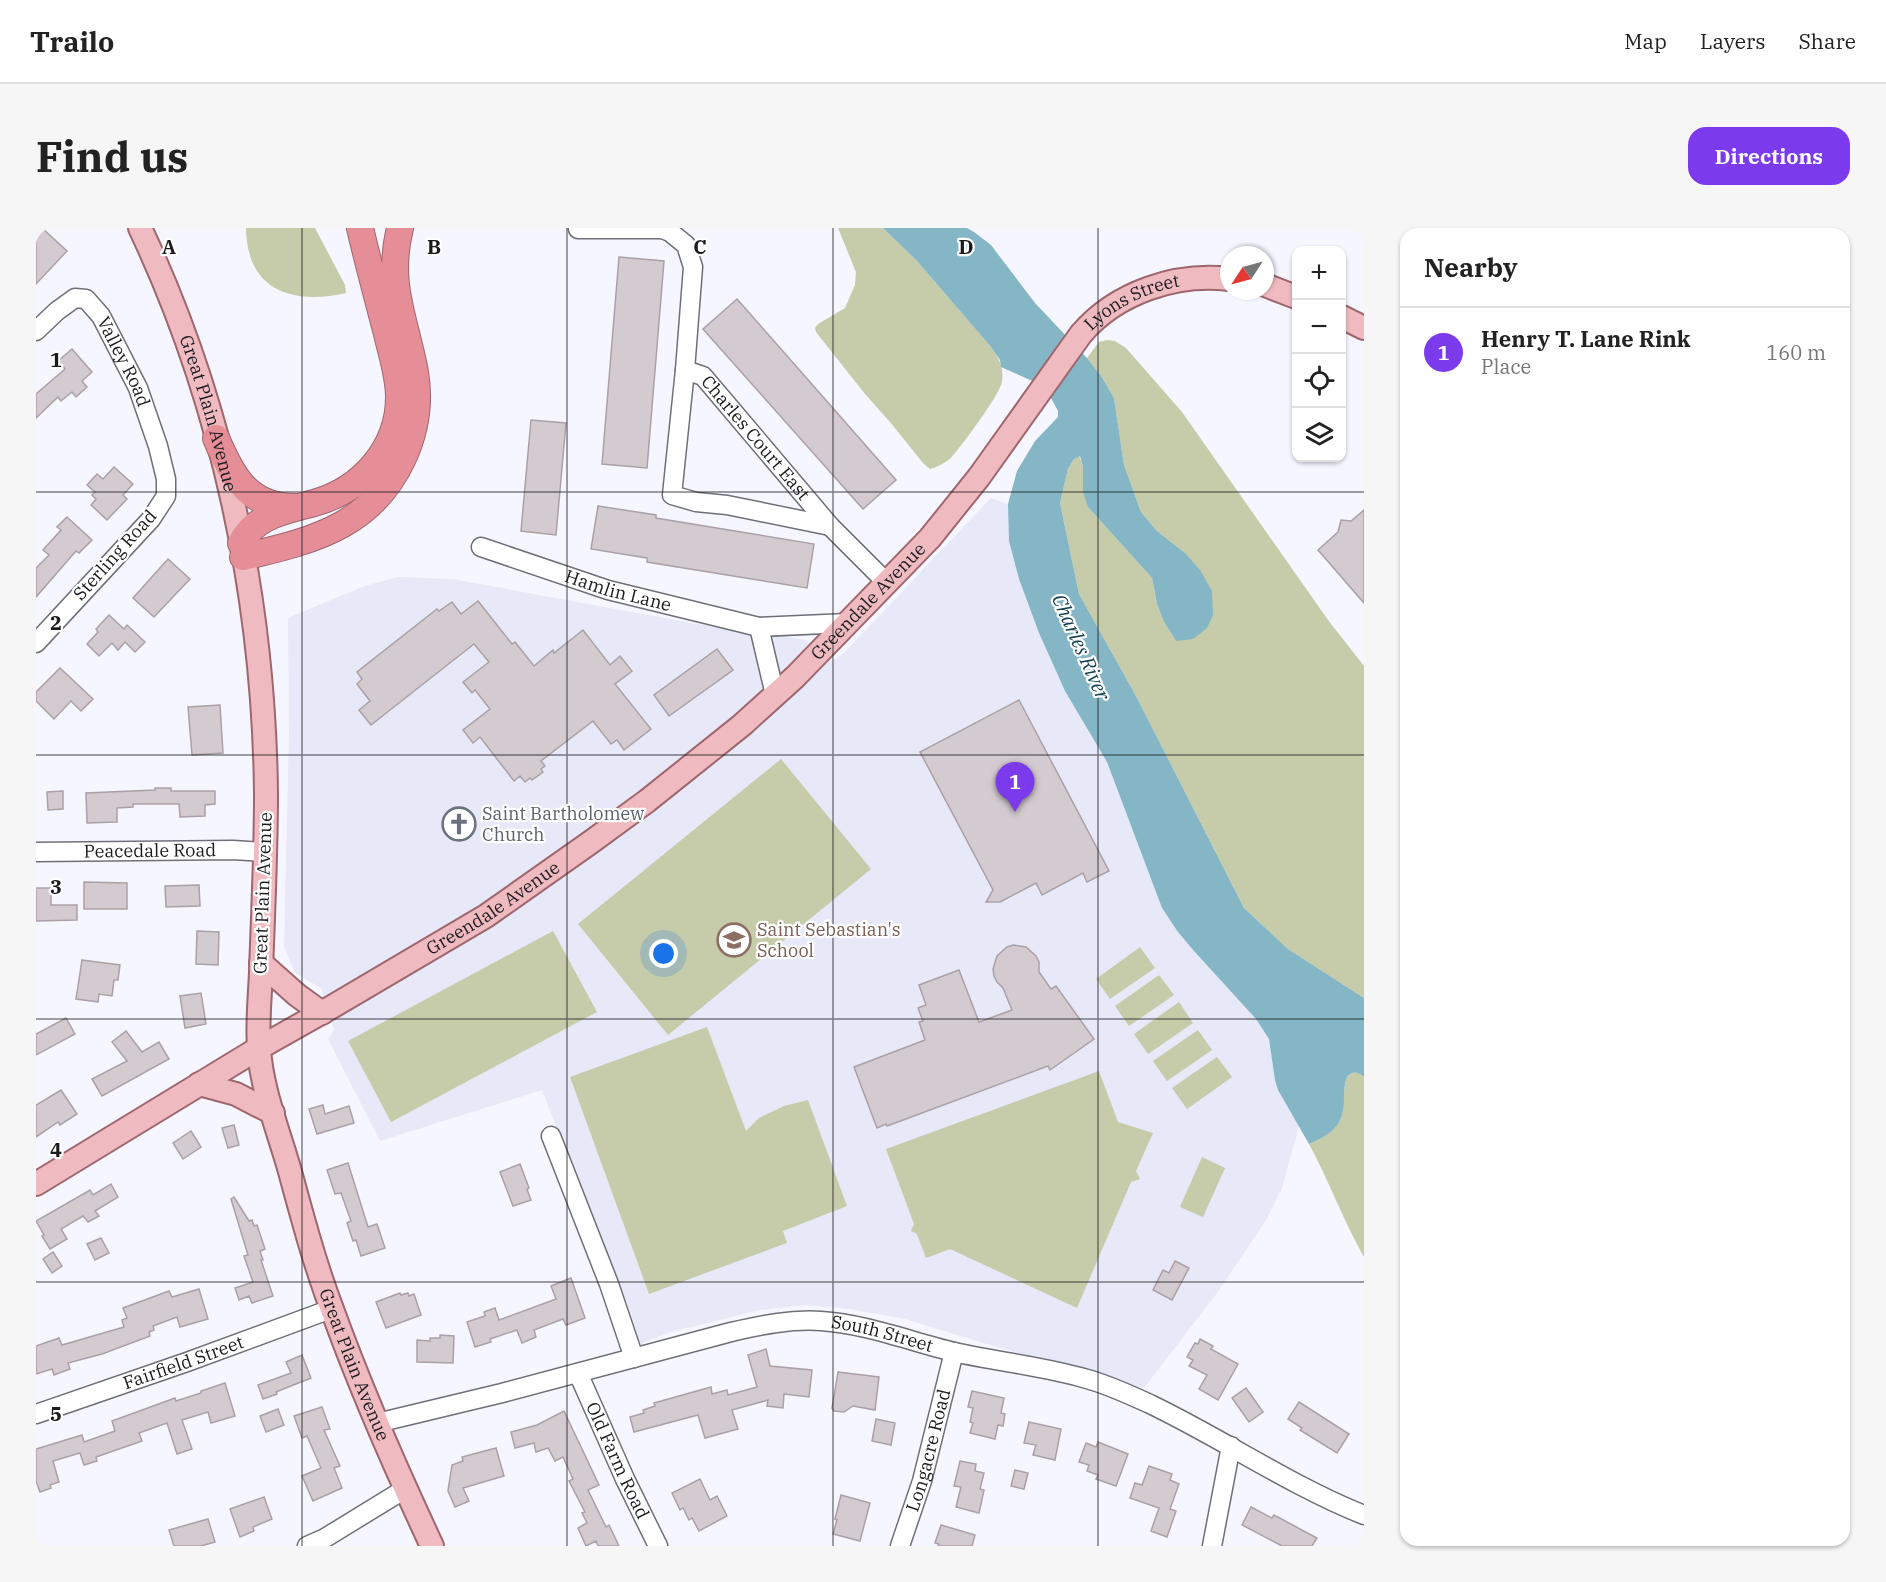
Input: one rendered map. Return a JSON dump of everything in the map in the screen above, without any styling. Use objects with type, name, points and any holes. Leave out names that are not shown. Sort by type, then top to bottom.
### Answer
[{"type":"highway","points":[[360,228],[397,376],[399,397],[397,418],[391,437],[382,454],[363,477],[344,491],[310,505],[270,516],[249,530],[242,550],[282,548],[345,523],[364,510],[379,494],[403,458],[414,426],[417,399],[415,372],[396,290],[394,264],[400,228]]},
{"type":"highway","points":[[216,438],[229,468],[247,490],[262,500],[278,506],[310,505]]},
{"type":"main road","name":"Great Plain Avenue","points":[[140,228],[177,314],[207,405],[242,550],[256,633],[263,714],[266,793],[259,1048],[266,1090],[331,1309],[405,1489],[432,1546]]},
{"type":"main road","name":"Lyons Street","points":[[1057,368],[1093,321],[1128,297],[1170,282],[1194,278],[1220,279]]},
{"type":"main road","points":[[1274,288],[1292,295]]},
{"type":"main road","points":[[1346,319],[1364,328]]},
{"type":"main road","name":"Greendale Avenue","points":[[36,1184],[259,1048],[486,916],[647,801],[742,724],[795,677],[888,584],[963,498],[1057,368]]},
{"type":"main road","points":[[261,963],[297,995],[322,1013]]},
{"type":"main road","points":[[200,1084],[236,1094],[273,1113]]},
{"type":"street","name":"Charles Court East","points":[[578,229],[662,229],[670,232],[686,245],[693,267],[685,370],[703,376],[830,526],[888,584]]},
{"type":"street","name":"Valley Road","points":[[36,331],[75,298],[86,299],[101,316],[138,388],[158,446],[166,479],[166,492]]},
{"type":"street","points":[[685,370],[672,495],[696,502],[727,505],[830,526]]},
{"type":"street","name":"Sterling Road","points":[[36,643],[151,519],[166,496],[166,492]]},
{"type":"street","name":"Hamlin Lane","points":[[481,547],[608,590],[759,627],[848,623]]},
{"type":"street","points":[[759,627],[775,695]]},
{"type":"street","name":"Peacedale Road","points":[[36,852],[233,850],[265,852]]},
{"type":"street","points":[[551,1136],[609,1284],[634,1358]]},
{"type":"street","name":"Fairfield Street","points":[[36,1414],[331,1309]]},
{"type":"street","name":"South Street","points":[[377,1423],[731,1332],[795,1321],[840,1323],[875,1330],[954,1352],[1087,1379],[1150,1404],[1301,1486],[1364,1515]]},
{"type":"street","name":"Longacre Road","points":[[900,1546],[922,1481],[954,1352]]},
{"type":"street","name":"Old Farm Road","points":[[578,1373],[625,1479],[658,1546]]},
{"type":"street","points":[[1212,1546],[1231,1446]]},
{"type":"street","points":[[307,1546],[325,1538],[405,1489]]},
{"type":"shaded area","name":"Saint Sebastian's School","points":[[991,498],[1008,504],[1009,541],[1019,579],[1039,633],[1065,691],[1107,762],[1162,908],[1178,932],[1256,1019],[1269,1039],[1278,1090],[1299,1126],[1282,1188],[1266,1220],[1217,1293],[1144,1388],[905,1319],[850,1309],[806,1305],[759,1310],[668,1333],[640,1344],[542,1090],[380,1141],[328,1039],[334,1030],[321,988],[295,973],[284,947],[289,734],[288,618],[362,587],[397,577],[453,579],[697,624],[806,640],[832,661],[843,654]]},
{"type":"green space","points":[[246,228],[315,228],[345,285],[346,293],[308,297],[276,289],[254,266],[248,249]]},
{"type":"green space","points":[[838,228],[883,228],[917,261],[991,347],[1000,363],[1002,381],[988,408],[951,458],[930,469],[865,394],[816,332],[815,328],[818,324],[845,308],[855,285],[856,272]]},
{"type":"green space","points":[[1115,341],[1126,348],[1182,412],[1328,620],[1364,666],[1364,998],[1288,949],[1244,908],[1136,696],[1079,594],[1060,503],[1068,469],[1079,455],[1083,467],[1088,507],[1152,578],[1157,604],[1164,622],[1176,641],[1185,553],[1157,531],[1141,512],[1124,465],[1114,398],[1102,377],[1087,358],[1099,342]]},
{"type":"green space","points":[[781,759],[871,869],[668,1035],[578,924]]},
{"type":"green space","points":[[553,931],[597,1012],[391,1122],[348,1041]]},
{"type":"green space","points":[[1140,947],[1155,968],[1110,999],[1096,979]]},
{"type":"green space","points":[[1159,975],[1174,995],[1129,1026],[1115,1006]]},
{"type":"green space","points":[[1179,1002],[1193,1023],[1148,1054],[1134,1034]]},
{"type":"green space","points":[[707,1027],[746,1131],[759,1118],[784,1106],[808,1100],[847,1206],[783,1231],[787,1243],[649,1294],[570,1077]]},
{"type":"green space","points":[[1198,1030],[1212,1050],[1167,1081],[1153,1061]]},
{"type":"green space","points":[[1217,1057],[1232,1077],[1187,1109],[1172,1088]]},
{"type":"green space","points":[[1099,1071],[1118,1122],[1153,1133],[1136,1171],[1140,1179],[1131,1182],[1077,1308],[950,1249],[926,1258],[917,1234],[911,1231],[914,1224],[886,1149]]},
{"type":"green space","points":[[1354,1072],[1364,1077],[1364,1257],[1309,1144],[1329,1133],[1338,1124],[1343,1111],[1347,1077]]},
{"type":"green space","points":[[1202,1157],[1225,1168],[1203,1217],[1180,1207]]},
{"type":"water","name":"Charles River","points":[[883,228],[967,228],[991,245],[1035,303],[1102,377],[1114,398],[1124,465],[1141,512],[1157,531],[1185,553],[1200,570],[1212,591],[1213,615],[1207,628],[1193,639],[1176,641],[1164,622],[1157,604],[1152,578],[1088,507],[1083,492],[1083,467],[1080,456],[1074,459],[1068,469],[1060,503],[1079,594],[1136,696],[1244,908],[1288,949],[1364,998],[1364,1077],[1355,1072],[1347,1077],[1341,1118],[1334,1129],[1316,1141],[1309,1144],[1278,1090],[1269,1039],[1256,1019],[1194,951],[1162,908],[1107,762],[1065,691],[1039,633],[1019,579],[1009,541],[1008,504],[1017,471],[1035,441],[1058,417],[1058,411],[1051,398],[1037,383],[1001,367],[1000,360],[991,347],[917,261]]},
{"type":"building","points":[[42,228],[67,251],[36,284],[36,235]]},
{"type":"building","points":[[619,257],[664,261],[647,468],[602,464]]},
{"type":"building","points":[[737,299],[896,480],[863,509],[703,329]]},
{"type":"building","points":[[72,349],[92,372],[82,381],[87,387],[76,397],[72,392],[61,401],[58,397],[36,418],[36,394],[65,369],[58,361]]},
{"type":"building","points":[[531,420],[566,423],[556,535],[521,531]]},
{"type":"building","points":[[114,467],[133,484],[123,495],[127,499],[107,520],[91,505],[96,499],[92,495],[95,492],[87,485],[97,474],[103,479]]},
{"type":"building","points":[[598,506],[814,544],[807,588],[647,562],[647,558],[591,549]]},
{"type":"building","points":[[1364,510],[1364,603],[1318,550],[1338,532],[1341,520],[1351,521]]},
{"type":"building","points":[[67,517],[92,540],[79,553],[76,551],[36,597],[36,568],[49,555],[43,550],[61,530],[57,527]]},
{"type":"building","points":[[168,559],[190,579],[154,617],[133,598]]},
{"type":"building","points":[[478,601],[512,644],[515,642],[534,666],[583,630],[610,665],[620,656],[632,671],[615,684],[651,729],[624,750],[617,740],[611,744],[593,721],[541,761],[545,766],[541,769],[543,772],[532,780],[530,778],[525,782],[520,776],[514,781],[480,737],[473,743],[463,730],[490,709],[475,690],[472,693],[463,682],[489,662],[474,644],[371,725],[359,710],[370,701],[357,684],[362,679],[357,672],[437,609],[439,611],[452,602],[461,614]]},
{"type":"building","points":[[109,615],[124,629],[127,625],[145,642],[135,652],[125,642],[118,650],[112,643],[99,656],[87,644],[98,632],[96,629]]},
{"type":"building","points":[[717,649],[733,670],[669,716],[654,695]]},
{"type":"building","points":[[60,668],[93,699],[81,711],[71,701],[54,719],[36,701],[36,692]]},
{"type":"building","points":[[1019,700],[1109,871],[1087,882],[1083,873],[1042,895],[1036,883],[1000,902],[986,902],[993,890],[920,752]]},
{"type":"building","points":[[220,705],[223,753],[192,755],[188,707]]},
{"type":"building","points":[[155,788],[171,788],[171,791],[215,791],[215,804],[205,805],[205,816],[180,817],[179,804],[133,804],[133,807],[117,808],[117,822],[87,823],[86,793],[155,790]]},
{"type":"building","points":[[63,791],[63,809],[48,810],[47,792]]},
{"type":"building","points":[[84,882],[127,883],[127,909],[84,909]]},
{"type":"building","points":[[199,885],[200,906],[166,907],[165,886]]},
{"type":"building","points":[[36,888],[51,888],[51,905],[77,905],[77,920],[36,921]]},
{"type":"building","points":[[197,931],[219,932],[218,965],[196,964]]},
{"type":"building","points":[[1013,945],[1026,947],[1036,956],[1039,962],[1039,972],[1051,989],[1056,986],[1094,1039],[1050,1070],[1048,1066],[877,1128],[854,1067],[925,1040],[919,1022],[923,1021],[918,1008],[926,1005],[919,985],[959,970],[979,1022],[1012,1010],[1003,988],[994,976],[993,969],[997,956]]},
{"type":"building","points":[[82,960],[120,965],[118,980],[114,980],[112,996],[99,994],[98,1002],[76,999]]},
{"type":"building","points":[[201,993],[206,1024],[185,1028],[180,996]]},
{"type":"building","points":[[66,1018],[75,1034],[36,1055],[36,1034]]},
{"type":"building","points":[[126,1031],[142,1052],[159,1042],[169,1059],[102,1096],[92,1079],[127,1061],[112,1042]]},
{"type":"building","points":[[61,1090],[77,1114],[60,1125],[58,1122],[36,1137],[36,1105]]},
{"type":"building","points":[[323,1105],[325,1114],[349,1106],[354,1123],[317,1134],[309,1109]]},
{"type":"building","points":[[234,1125],[239,1145],[228,1148],[222,1128]]},
{"type":"building","points":[[191,1131],[201,1147],[183,1159],[173,1143]]},
{"type":"building","points":[[348,1163],[368,1227],[377,1224],[385,1248],[361,1256],[347,1223],[351,1221],[341,1193],[335,1194],[327,1170]]},
{"type":"building","points":[[520,1164],[531,1200],[513,1206],[500,1172]]},
{"type":"building","points":[[111,1184],[118,1197],[95,1211],[99,1216],[88,1222],[83,1216],[61,1229],[67,1239],[50,1249],[36,1221],[90,1190],[93,1195]]},
{"type":"building","points":[[234,1197],[249,1221],[252,1220],[254,1226],[257,1225],[265,1249],[260,1251],[263,1260],[261,1260],[273,1296],[252,1303],[249,1296],[239,1300],[235,1288],[253,1282],[244,1256],[248,1255],[231,1199]]},
{"type":"building","points":[[101,1238],[109,1253],[95,1260],[87,1244]]},
{"type":"building","points":[[53,1252],[62,1266],[52,1273],[43,1259]]},
{"type":"building","points":[[1175,1261],[1189,1268],[1172,1300],[1153,1290],[1163,1270],[1169,1273]]},
{"type":"building","points":[[571,1278],[585,1318],[566,1325],[563,1319],[534,1330],[536,1337],[522,1343],[517,1330],[475,1347],[467,1322],[485,1316],[484,1312],[495,1308],[499,1320],[556,1299],[551,1286]]},
{"type":"building","points":[[199,1289],[208,1319],[180,1327],[177,1317],[153,1326],[154,1330],[149,1332],[150,1336],[102,1354],[68,1363],[70,1369],[54,1375],[52,1369],[36,1374],[36,1346],[59,1338],[62,1345],[124,1327],[122,1320],[127,1318],[123,1308],[169,1291],[172,1297]]},
{"type":"building","points":[[400,1293],[401,1295],[408,1293],[409,1296],[414,1294],[421,1315],[386,1328],[376,1302]]},
{"type":"building","points":[[440,1335],[454,1336],[453,1363],[417,1362],[417,1340],[430,1341],[430,1338],[440,1338]]},
{"type":"building","points":[[1200,1339],[1213,1346],[1211,1349],[1238,1364],[1218,1400],[1199,1389],[1207,1375],[1189,1366],[1193,1360],[1187,1357]]},
{"type":"building","points":[[766,1349],[770,1366],[812,1370],[809,1397],[784,1394],[783,1408],[767,1406],[768,1400],[732,1410],[738,1429],[705,1438],[698,1415],[634,1432],[630,1417],[644,1413],[643,1410],[655,1406],[654,1403],[711,1387],[712,1394],[727,1390],[728,1395],[757,1387],[748,1355]]},
{"type":"building","points":[[302,1355],[311,1378],[263,1399],[258,1385],[291,1373],[286,1362]]},
{"type":"building","points":[[838,1372],[879,1377],[875,1410],[853,1406],[844,1412],[834,1411],[832,1408]]},
{"type":"building","points":[[225,1383],[235,1416],[211,1423],[208,1412],[182,1420],[192,1449],[177,1454],[167,1423],[139,1433],[142,1441],[96,1457],[97,1461],[84,1465],[80,1453],[53,1461],[59,1482],[40,1492],[36,1481],[36,1449],[82,1435],[84,1442],[115,1431],[112,1421],[175,1398],[176,1401],[201,1393],[201,1391]]},
{"type":"building","points":[[1246,1388],[1263,1412],[1249,1422],[1232,1398]]},
{"type":"building","points":[[972,1391],[1004,1398],[1001,1413],[1005,1414],[1003,1426],[998,1425],[995,1439],[970,1433],[973,1408],[968,1407]]},
{"type":"building","points":[[1299,1402],[1349,1434],[1337,1453],[1300,1430],[1302,1428],[1288,1419]]},
{"type":"building","points":[[322,1407],[330,1429],[324,1430],[340,1466],[334,1468],[342,1488],[313,1501],[302,1476],[321,1468],[307,1436],[302,1438],[294,1416]]},
{"type":"building","points":[[278,1409],[284,1425],[266,1432],[260,1416]]},
{"type":"building","points":[[564,1411],[599,1485],[588,1490],[606,1527],[609,1525],[619,1546],[598,1546],[596,1541],[586,1546],[578,1528],[587,1523],[582,1513],[585,1512],[569,1481],[573,1479],[563,1457],[555,1461],[548,1448],[536,1452],[534,1443],[515,1448],[511,1432],[537,1425]]},
{"type":"building","points":[[876,1419],[895,1423],[891,1445],[872,1441]]},
{"type":"building","points":[[1029,1422],[1061,1429],[1055,1460],[1033,1455],[1036,1445],[1024,1443]]},
{"type":"building","points":[[1098,1442],[1128,1454],[1116,1486],[1096,1479],[1098,1475],[1087,1471],[1089,1465],[1079,1462],[1086,1443],[1096,1447]]},
{"type":"building","points":[[496,1448],[504,1476],[463,1488],[469,1501],[455,1507],[448,1491],[452,1465],[463,1461],[462,1457]]},
{"type":"building","points":[[960,1461],[976,1464],[975,1471],[984,1473],[980,1489],[984,1490],[979,1513],[956,1507],[961,1487],[954,1486]]},
{"type":"building","points":[[1149,1466],[1172,1474],[1170,1480],[1179,1484],[1170,1509],[1176,1511],[1167,1537],[1151,1531],[1159,1508],[1130,1498],[1135,1483],[1142,1485]]},
{"type":"building","points":[[1015,1470],[1028,1473],[1024,1489],[1011,1486]]},
{"type":"building","points":[[700,1479],[710,1500],[717,1496],[727,1516],[699,1531],[692,1518],[689,1520],[683,1508],[680,1510],[672,1493]]},
{"type":"building","points":[[841,1495],[870,1503],[860,1541],[833,1534]]},
{"type":"building","points":[[264,1497],[272,1519],[253,1527],[254,1531],[240,1537],[230,1509]]},
{"type":"building","points":[[1251,1507],[1272,1518],[1274,1515],[1317,1538],[1312,1546],[1282,1546],[1242,1525]]},
{"type":"building","points":[[208,1519],[215,1542],[201,1546],[174,1546],[169,1530]]},
{"type":"building","points":[[941,1525],[975,1535],[972,1546],[938,1546],[939,1544],[935,1543]]},
{"type":"place","name":"Henry T. Lane Rink","points":[[1015,812]]},
{"type":"place","name":"Saint Bartholomew Church","points":[[459,824]]},
{"type":"place","name":"Saint Sebastian's School","points":[[734,940]]}]
